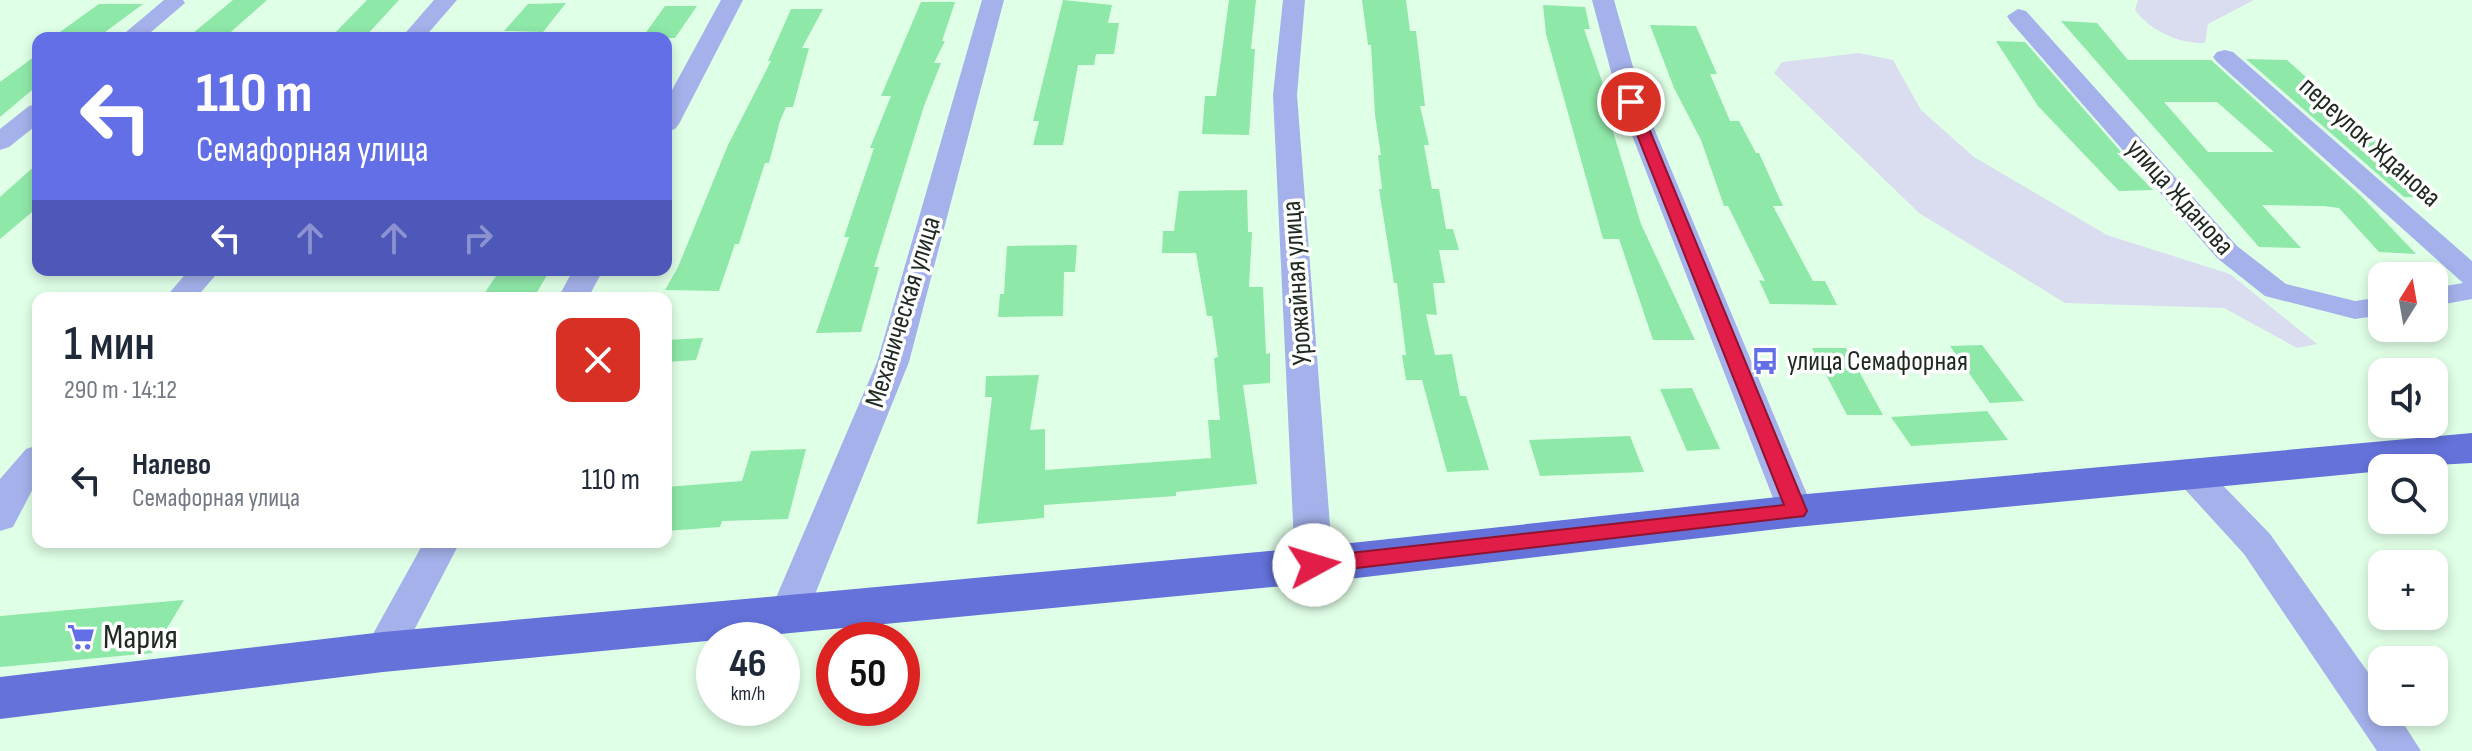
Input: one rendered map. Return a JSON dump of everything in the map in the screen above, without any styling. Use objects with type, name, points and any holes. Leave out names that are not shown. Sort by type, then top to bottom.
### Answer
[{"type":"main road","points":[[0,698],[383,652],[1314,565],[1796,511],[2472,448]]},
{"type":"street","points":[[417,32],[446,0]]},
{"type":"street","points":[[672,113],[732,0]]},
{"type":"street","name":"Механическая улица","points":[[788,614],[893,362],[993,0]]},
{"type":"street","name":"Урожайная улица","points":[[1294,0],[1285,95],[1314,565]]},
{"type":"street","points":[[1603,0],[1631,102],[1796,511]]},
{"type":"street","points":[[138,32],[174,3]]},
{"type":"street","name":"улица Жданова","points":[[2018,16],[2227,252],[2276,290],[2355,310],[2368,308]]},
{"type":"street","name":"переулок Жданова","points":[[2225,57],[2472,276]]},
{"type":"street","points":[[0,142],[32,116]]},
{"type":"street","points":[[185,292],[200,276]]},
{"type":"street","points":[[2448,294],[2472,290]]},
{"type":"street","points":[[0,518],[17,480],[32,464]]},
{"type":"street","points":[[2193,476],[2257,544],[2400,751]]},
{"type":"street","points":[[383,652],[439,548]]},
{"type":"water","points":[[2138,0],[2254,0],[2208,24],[2205,43],[2195,43],[2166,35],[2149,24],[2135,10]]},
{"type":"water","points":[[1859,53],[1893,60],[1921,110],[1974,157],[2107,235],[2230,274],[2317,344],[2297,348],[2224,308],[2065,303],[1919,213],[1774,73],[1782,62]]},
{"type":"building","points":[[233,0],[267,0],[231,32],[194,32]]},
{"type":"building","points":[[367,0],[399,0],[370,32],[336,32]]},
{"type":"building","points":[[1063,0],[1112,5],[1108,23],[1119,23],[1114,54],[1096,54],[1094,65],[1078,65],[1063,145],[1033,145],[1039,121],[1033,121]]},
{"type":"building","points":[[1229,0],[1256,0],[1251,49],[1255,49],[1249,135],[1202,134],[1205,96],[1216,96]]},
{"type":"building","points":[[1362,0],[1406,0],[1410,31],[1416,31],[1425,106],[1420,106],[1429,145],[1424,145],[1432,189],[1439,189],[1446,229],[1453,229],[1459,250],[1439,250],[1445,283],[1433,283],[1437,315],[1426,314],[1435,355],[1452,354],[1460,396],[1466,396],[1489,470],[1447,472],[1422,380],[1406,380],[1397,283],[1394,283],[1379,189],[1382,189],[1378,155],[1381,155],[1371,45],[1368,45]]},
{"type":"building","points":[[921,2],[955,2],[942,41],[945,41],[934,63],[941,63],[924,106],[874,267],[879,267],[861,332],[816,333],[849,237],[844,237],[874,148],[870,148],[891,96],[881,96]]},
{"type":"building","points":[[566,3],[543,32],[504,31],[528,4]]},
{"type":"building","points":[[99,4],[143,4],[105,32],[60,32]]},
{"type":"building","points":[[1543,5],[1585,7],[1590,29],[1584,29],[1606,93],[1612,128],[1641,224],[1695,340],[1653,340],[1619,239],[1603,239],[1546,34]]},
{"type":"building","points":[[665,6],[697,6],[675,38],[672,38],[672,32],[646,32]]},
{"type":"building","points":[[791,9],[823,9],[802,48],[809,48],[793,107],[786,107],[780,121],[769,163],[765,163],[739,244],[735,244],[719,291],[665,290],[678,267],[728,145],[771,61],[768,61]]},
{"type":"building","points":[[2061,21],[2097,23],[2128,60],[2211,60],[2362,197],[2416,254],[2379,252],[2339,208],[2324,206],[2262,205],[2301,248],[2259,247]],"holes":[[[2164,102],[2217,102],[2274,152],[2208,152]]]},
{"type":"building","points":[[1650,25],[1696,26],[1717,74],[1710,74],[1730,121],[1739,121],[1756,153],[1759,153],[1783,206],[1773,206],[1813,281],[1825,281],[1837,305],[1770,304],[1759,280],[1765,281],[1728,206],[1724,206],[1701,140],[1674,88]]},
{"type":"building","points":[[1996,41],[2025,42],[2122,153],[2117,153],[2153,190],[2119,191],[2038,106]]},
{"type":"building","points":[[32,58],[32,90],[0,117],[0,82]]},
{"type":"building","points":[[2246,59],[2287,60],[2441,198],[2404,197]]},
{"type":"building","points":[[32,168],[32,212],[0,239],[0,197]]},
{"type":"building","points":[[1247,190],[1248,232],[1252,232],[1249,287],[1263,287],[1266,354],[1270,353],[1270,383],[1243,385],[1257,484],[1176,492],[1176,496],[1044,505],[1044,518],[977,524],[992,397],[985,397],[986,376],[1039,375],[1030,430],[1045,429],[1045,470],[1211,458],[1208,420],[1220,420],[1214,358],[1218,357],[1212,316],[1207,316],[1196,253],[1162,253],[1163,231],[1174,231],[1179,191]]},
{"type":"building","points":[[1077,245],[1075,272],[1064,272],[1063,316],[998,317],[1000,294],[1004,294],[1007,246]]},
{"type":"building","points":[[496,276],[546,276],[537,292],[485,292]]},
{"type":"building","points":[[703,338],[696,360],[672,362],[672,340]]},
{"type":"building","points":[[1982,345],[2024,401],[1990,403],[1950,346]]},
{"type":"building","points":[[1812,348],[1846,348],[1883,415],[1847,415]]},
{"type":"building","points":[[1692,388],[1720,449],[1687,451],[1660,389]]},
{"type":"building","points":[[1987,411],[2008,440],[1911,446],[1891,417]]},
{"type":"building","points":[[1630,436],[1644,472],[1540,476],[1529,440]]},
{"type":"building","points":[[806,449],[788,519],[722,521],[720,527],[672,531],[672,487],[742,481],[751,451]]},
{"type":"building","name":"Мария","points":[[184,600],[152,653],[0,667],[0,616]]},
{"type":"place","name":"улица Семафорная","points":[[1765,361]]},
{"type":"place","name":"Мария","points":[[81,637]]},
{"type":"route","points":[[1314,565],[1796,511],[1631,102]]}]
